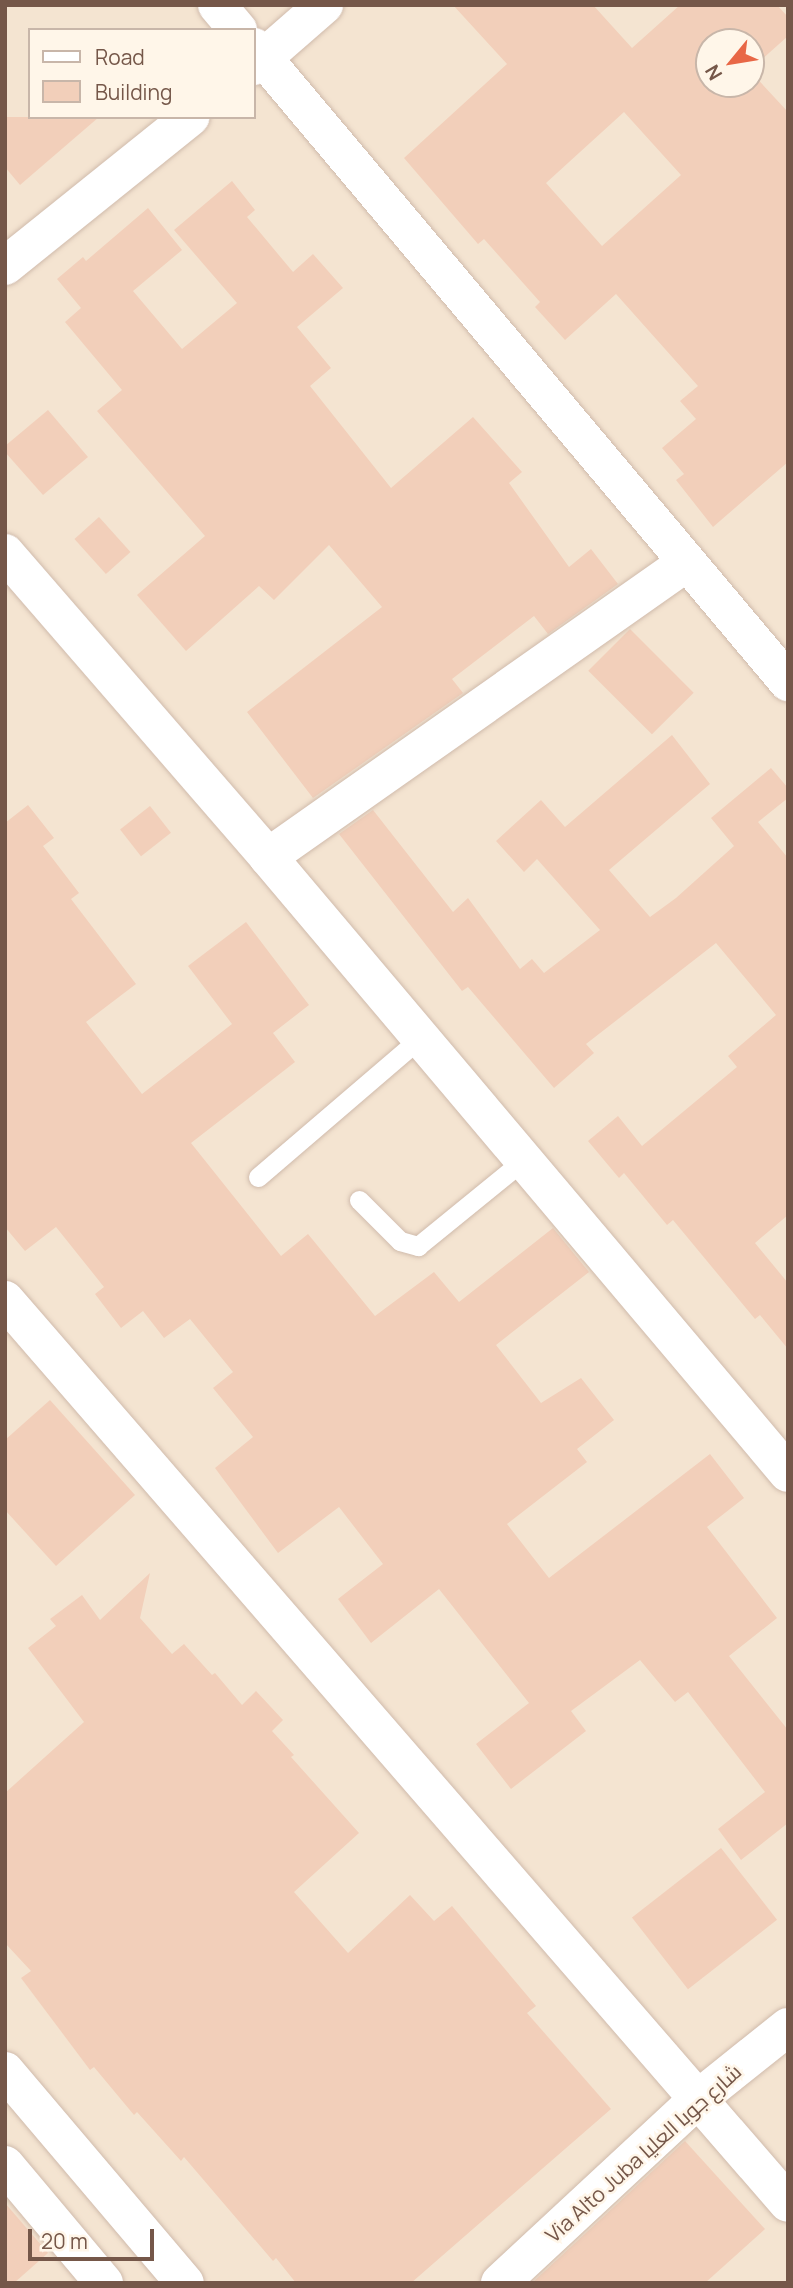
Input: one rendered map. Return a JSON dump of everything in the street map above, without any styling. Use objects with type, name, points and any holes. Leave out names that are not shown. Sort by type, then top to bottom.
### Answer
[{"type":"street","points":[[217,5],[236,28]]},
{"type":"street","points":[[324,5],[257,57],[788,682]]},
{"type":"street","points":[[5,266],[188,119]]},
{"type":"street","points":[[5,553],[268,857],[788,1473]]},
{"type":"street","points":[[268,857],[686,563]]},
{"type":"street","points":[[5,1300],[788,2203]]},
{"type":"street","name":"Via Alto Juba شارع جوبا العليا","points":[[500,2283],[699,2098],[788,2027]]},
{"type":"street","points":[[5,2071],[185,2283]]},
{"type":"street","points":[[5,2165],[104,2283]]},
{"type":"lane","points":[[258,1177],[420,1038]]},
{"type":"lane","points":[[359,1200],[400,1241],[418,1246],[524,1160]]},
{"type":"shaded area","points":[[5,5],[788,5],[788,2283],[5,2283]]},
{"type":"building","points":[[453,5],[593,5],[632,48],[680,5],[777,5],[788,17],[788,36],[765,57],[765,28],[695,28],[695,98],[765,98],[765,87],[788,112],[788,462],[713,527],[676,480],[684,474],[662,448],[696,419],[680,401],[698,386],[616,294],[565,340],[535,307],[540,302],[484,239],[478,244],[404,158],[507,64]],"holes":[[[624,112],[681,175],[602,246],[546,183]]]},
{"type":"building","points":[[5,117],[97,119],[20,185],[5,167]]},
{"type":"building","points":[[232,181],[255,210],[247,217],[293,272],[313,254],[343,288],[297,327],[331,368],[310,386],[391,488],[473,417],[522,472],[509,483],[569,567],[591,549],[618,584],[548,634],[534,616],[452,679],[463,693],[313,798],[247,712],[382,607],[329,545],[274,600],[259,586],[186,651],[137,595],[205,536],[97,411],[122,390],[65,322],[81,308],[57,279],[83,257],[86,261],[148,208],[182,250],[133,291],[182,349],[237,303],[174,230]]},
{"type":"building","points":[[48,410],[88,457],[43,495],[5,452],[5,446]]},
{"type":"building","points":[[99,517],[130,552],[106,574],[74,539]]},
{"type":"building","points":[[630,629],[694,693],[652,734],[588,671]]},
{"type":"building","points":[[672,735],[710,784],[609,870],[650,917],[676,898],[734,846],[711,818],[771,768],[788,788],[788,798],[758,822],[788,858],[788,1215],[755,1243],[788,1283],[788,1349],[760,1315],[755,1319],[673,1220],[667,1225],[624,1173],[619,1178],[588,1141],[618,1116],[642,1146],[737,1067],[728,1056],[776,1015],[716,943],[586,1044],[594,1053],[554,1088],[468,987],[462,991],[339,834],[373,810],[453,912],[468,898],[520,969],[532,959],[544,973],[600,930],[537,859],[524,872],[496,841],[541,800],[565,827]]},
{"type":"building","points":[[28,805],[54,838],[43,846],[79,893],[71,899],[136,984],[86,1022],[142,1094],[232,1024],[188,966],[246,922],[309,1005],[273,1033],[295,1062],[191,1143],[281,1256],[308,1234],[375,1316],[434,1272],[459,1302],[553,1228],[589,1272],[496,1345],[541,1403],[581,1378],[614,1420],[577,1449],[587,1462],[507,1524],[549,1578],[710,1454],[744,1498],[707,1527],[777,1618],[729,1656],[788,1730],[788,1823],[741,1860],[718,1829],[765,1792],[688,1692],[675,1702],[640,1660],[571,1711],[586,1731],[511,1789],[476,1744],[529,1703],[439,1589],[371,1643],[338,1599],[383,1564],[339,1507],[278,1553],[215,1468],[253,1437],[213,1388],[233,1372],[190,1319],[164,1338],[143,1311],[121,1328],[95,1294],[104,1287],[56,1227],[25,1251],[5,1227],[5,823]]},
{"type":"building","points":[[150,806],[171,833],[141,856],[120,829]]},
{"type":"building","points":[[50,1400],[135,1495],[56,1566],[5,1510],[5,1440]]},
{"type":"building","points":[[150,1573],[140,1618],[172,1654],[184,1644],[212,1675],[215,1673],[242,1705],[256,1691],[283,1720],[272,1731],[294,1755],[291,1757],[359,1833],[294,1892],[348,1953],[410,1895],[434,1921],[452,1906],[536,2006],[527,2013],[611,2109],[411,2283],[296,2283],[276,2258],[273,2261],[184,2157],[181,2161],[137,2112],[134,2115],[94,2067],[90,2070],[21,1978],[31,1971],[5,1943],[5,1793],[84,1722],[28,1648],[56,1626],[50,1619],[82,1595],[100,1620]]},
{"type":"building","points":[[721,1848],[777,1920],[688,1989],[632,1918]]},
{"type":"building","points":[[685,2141],[765,2229],[705,2283],[532,2283]]},
{"type":"building","points":[[5,2203],[48,2253],[14,2283],[5,2283]]}]
